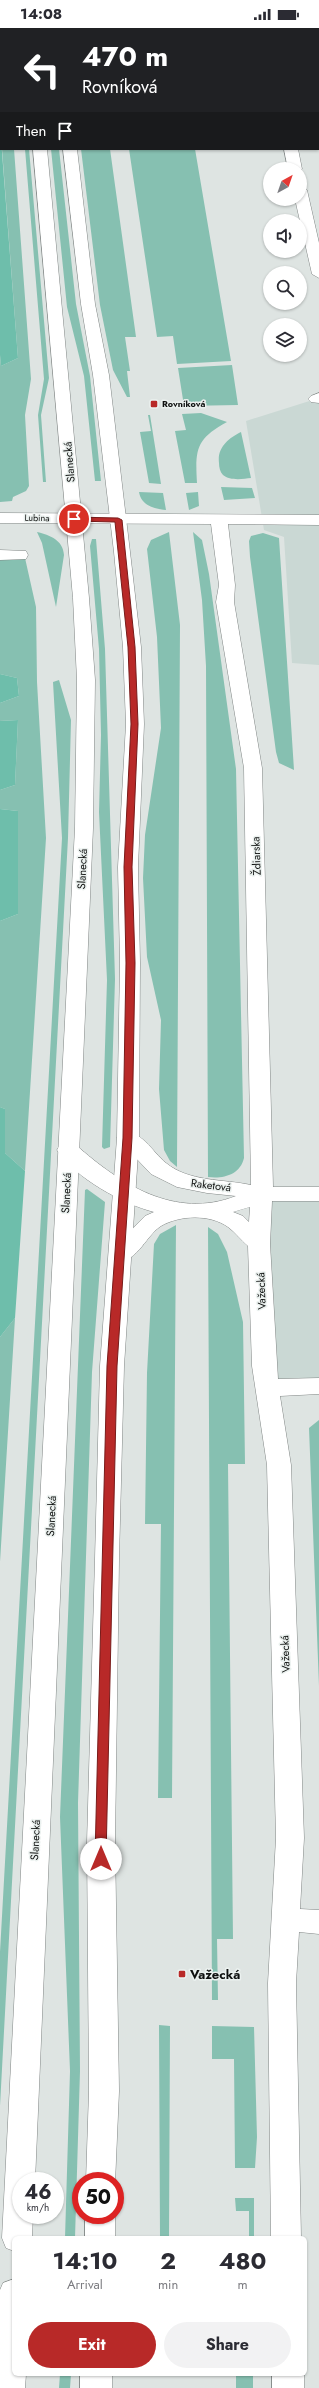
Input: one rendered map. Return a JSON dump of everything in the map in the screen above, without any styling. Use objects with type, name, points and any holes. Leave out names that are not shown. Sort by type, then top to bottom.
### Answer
[{"type":"main road","name":"Slanecká","points":[[17,2236],[84,828],[86,680],[74,519],[40,150]]},
{"type":"main road","points":[[70,150],[88,304],[101,375],[118,520],[132,647],[135,724],[128,867],[130,963],[128,1138],[112,1366],[101,1843],[104,2091],[101,2172]]},
{"type":"main road","points":[[291,150],[294,162]]},
{"type":"main road","points":[[304,206],[319,274]]},
{"type":"main road","name":"Lubina","points":[[0,518],[74,519]]},
{"type":"main road","points":[[74,519],[319,520]]},
{"type":"main road","name":"Ždiarska","points":[[219,520],[227,585],[225,602],[227,617],[253,768],[263,1168],[261,1194]]},
{"type":"main road","points":[[0,555],[20,555]]},
{"type":"main road","name":"Raketová","points":[[128,1138],[159,1169],[176,1179],[192,1184],[229,1187],[261,1194],[319,1194]]},
{"type":"main road","name":"Raketová","points":[[68,1150],[97,1177],[124,1193],[150,1204],[180,1211],[211,1212],[245,1202],[261,1194]]},
{"type":"main road","name":"Važecká","points":[[261,1194],[259,1244],[264,1366],[280,1466],[290,1838],[282,1983],[286,2236]]},
{"type":"main road","name":"Raketová","points":[[120,1255],[153,1221],[180,1211]]},
{"type":"main road","points":[[211,1212],[236,1221],[259,1244]]},
{"type":"main road","points":[[267,1388],[319,1386]]},
{"type":"main road","points":[[285,1920],[319,1922]]},
{"type":"main road","points":[[100,2224],[100,2236]]},
{"type":"main road","points":[[10,2388],[12,2340]]},
{"type":"main road","points":[[96,2376],[96,2388]]},
{"type":"main road","points":[[288,2376],[288,2388]]},
{"type":"shaded area","points":[[319,398],[319,665],[292,663],[284,537],[264,530],[246,421]]},
{"type":"shaded area","points":[[261,1194],[319,1194],[319,1386],[267,1388]]},
{"type":"green space","points":[[0,150],[2,150],[18,358],[1,366]]},
{"type":"green space","points":[[2,150],[14,150],[31,379],[25,415],[29,486],[26,491],[13,497],[12,501],[0,502],[0,355],[1,366],[18,358]]},
{"type":"green space","points":[[25,150],[29,150],[49,378],[41,415],[46,482],[43,482],[38,415],[44,379]]},
{"type":"green space","points":[[51,150],[59,150],[76,304],[90,376],[101,481],[95,481],[84,376],[67,307]]},
{"type":"green space","points":[[81,150],[110,150],[136,337],[125,337],[130,371],[127,371],[130,397],[127,397],[113,370],[100,305]]},
{"type":"green space","points":[[129,150],[195,150],[231,361],[177,364],[173,336],[157,337]]},
{"type":"green space","points":[[232,365],[238,405],[184,406],[178,368]]},
{"type":"green space","points":[[201,413],[227,422],[209,434],[200,446],[197,453],[196,462],[197,483],[185,483],[175,431],[186,430],[182,414]]},
{"type":"green space","points":[[148,415],[150,415],[161,484],[149,483],[140,432],[151,431]]},
{"type":"green space","points":[[241,432],[251,478],[229,478],[223,475],[220,471],[220,452],[228,440]]},
{"type":"green space","points":[[221,487],[252,488],[255,498],[224,500]]},
{"type":"green space","points":[[139,492],[163,493],[166,510],[149,506],[142,500]]},
{"type":"green space","points":[[198,492],[199,506],[189,510],[186,493]]},
{"type":"green space","points":[[37,532],[55,539],[63,550],[64,555],[56,607],[42,543]]},
{"type":"green space","points":[[169,532],[180,625],[177,1167],[170,1161],[164,1150],[159,1089],[161,1020],[147,957],[143,878],[145,835],[161,728],[157,637],[147,549],[151,540]]},
{"type":"green space","points":[[193,532],[202,540],[209,574],[236,769],[244,1158],[242,1164],[235,1172],[230,1175],[219,1177],[208,1177],[206,666],[202,600]]},
{"type":"green space","points":[[263,533],[279,538],[294,770],[279,763],[276,752],[250,557],[249,541],[251,536]]},
{"type":"green space","points":[[92,539],[96,539],[105,649],[115,979],[110,1147],[104,1149],[102,1147],[107,980],[99,812],[101,735],[99,649],[90,546]]},
{"type":"green space","points":[[0,558],[25,558],[36,607],[37,682],[46,838],[25,1171],[5,1153],[5,1109],[0,1107],[0,921],[18,914],[18,811],[0,809],[0,790],[15,785],[18,720],[0,721],[0,703],[19,696],[17,678],[0,674]]},
{"type":"green space","points":[[0,674],[17,678],[19,696],[0,703]]},
{"type":"green space","points":[[59,680],[71,720],[68,838],[0,2106],[0,1952],[62,838],[53,682]]},
{"type":"green space","points":[[18,720],[15,785],[0,790],[0,721]]},
{"type":"green space","points":[[0,809],[18,811],[18,914],[0,921]]},
{"type":"green space","points":[[0,1107],[5,1109],[5,1153],[25,1171],[15,1318],[0,1337]]},
{"type":"green space","points":[[87,1189],[105,1202],[92,1372],[78,1803],[80,2071],[77,2172],[72,2172],[72,2224],[75,2224],[75,2236],[65,2236],[70,2071],[60,1817],[85,1190]]},
{"type":"green space","points":[[176,1225],[172,1798],[158,1798],[161,1524],[145,1524],[147,1373],[154,1244],[160,1234]]},
{"type":"green space","points":[[208,1227],[218,1234],[227,1252],[243,1322],[245,1464],[228,1464],[233,1939],[217,1939],[218,2000],[212,2000]]},
{"type":"green space","points":[[15,1318],[0,1562],[0,1337]]},
{"type":"green space","points":[[319,1420],[319,1686],[309,1428]]},
{"type":"green space","points":[[159,2025],[170,2026],[169,2236],[160,2236]]},
{"type":"green space","points":[[212,2026],[254,2027],[257,2137],[255,2168],[235,2168],[234,2059],[212,2059]]},
{"type":"green space","points":[[235,2198],[254,2198],[254,2236],[249,2236],[249,2211],[236,2211]]},
{"type":"green space","points":[[60,2376],[71,2376],[70,2388],[59,2388]]},
{"type":"green space","points":[[236,2376],[253,2376],[253,2388],[236,2388]]},
{"type":"place","name":"Rovníková","points":[[154,404]]},
{"type":"place","name":"Važecká","points":[[182,1974]]},
{"type":"route","points":[[74,519],[118,520],[132,647],[135,724],[128,867],[130,963],[128,1138],[112,1366],[101,1859]]}]
